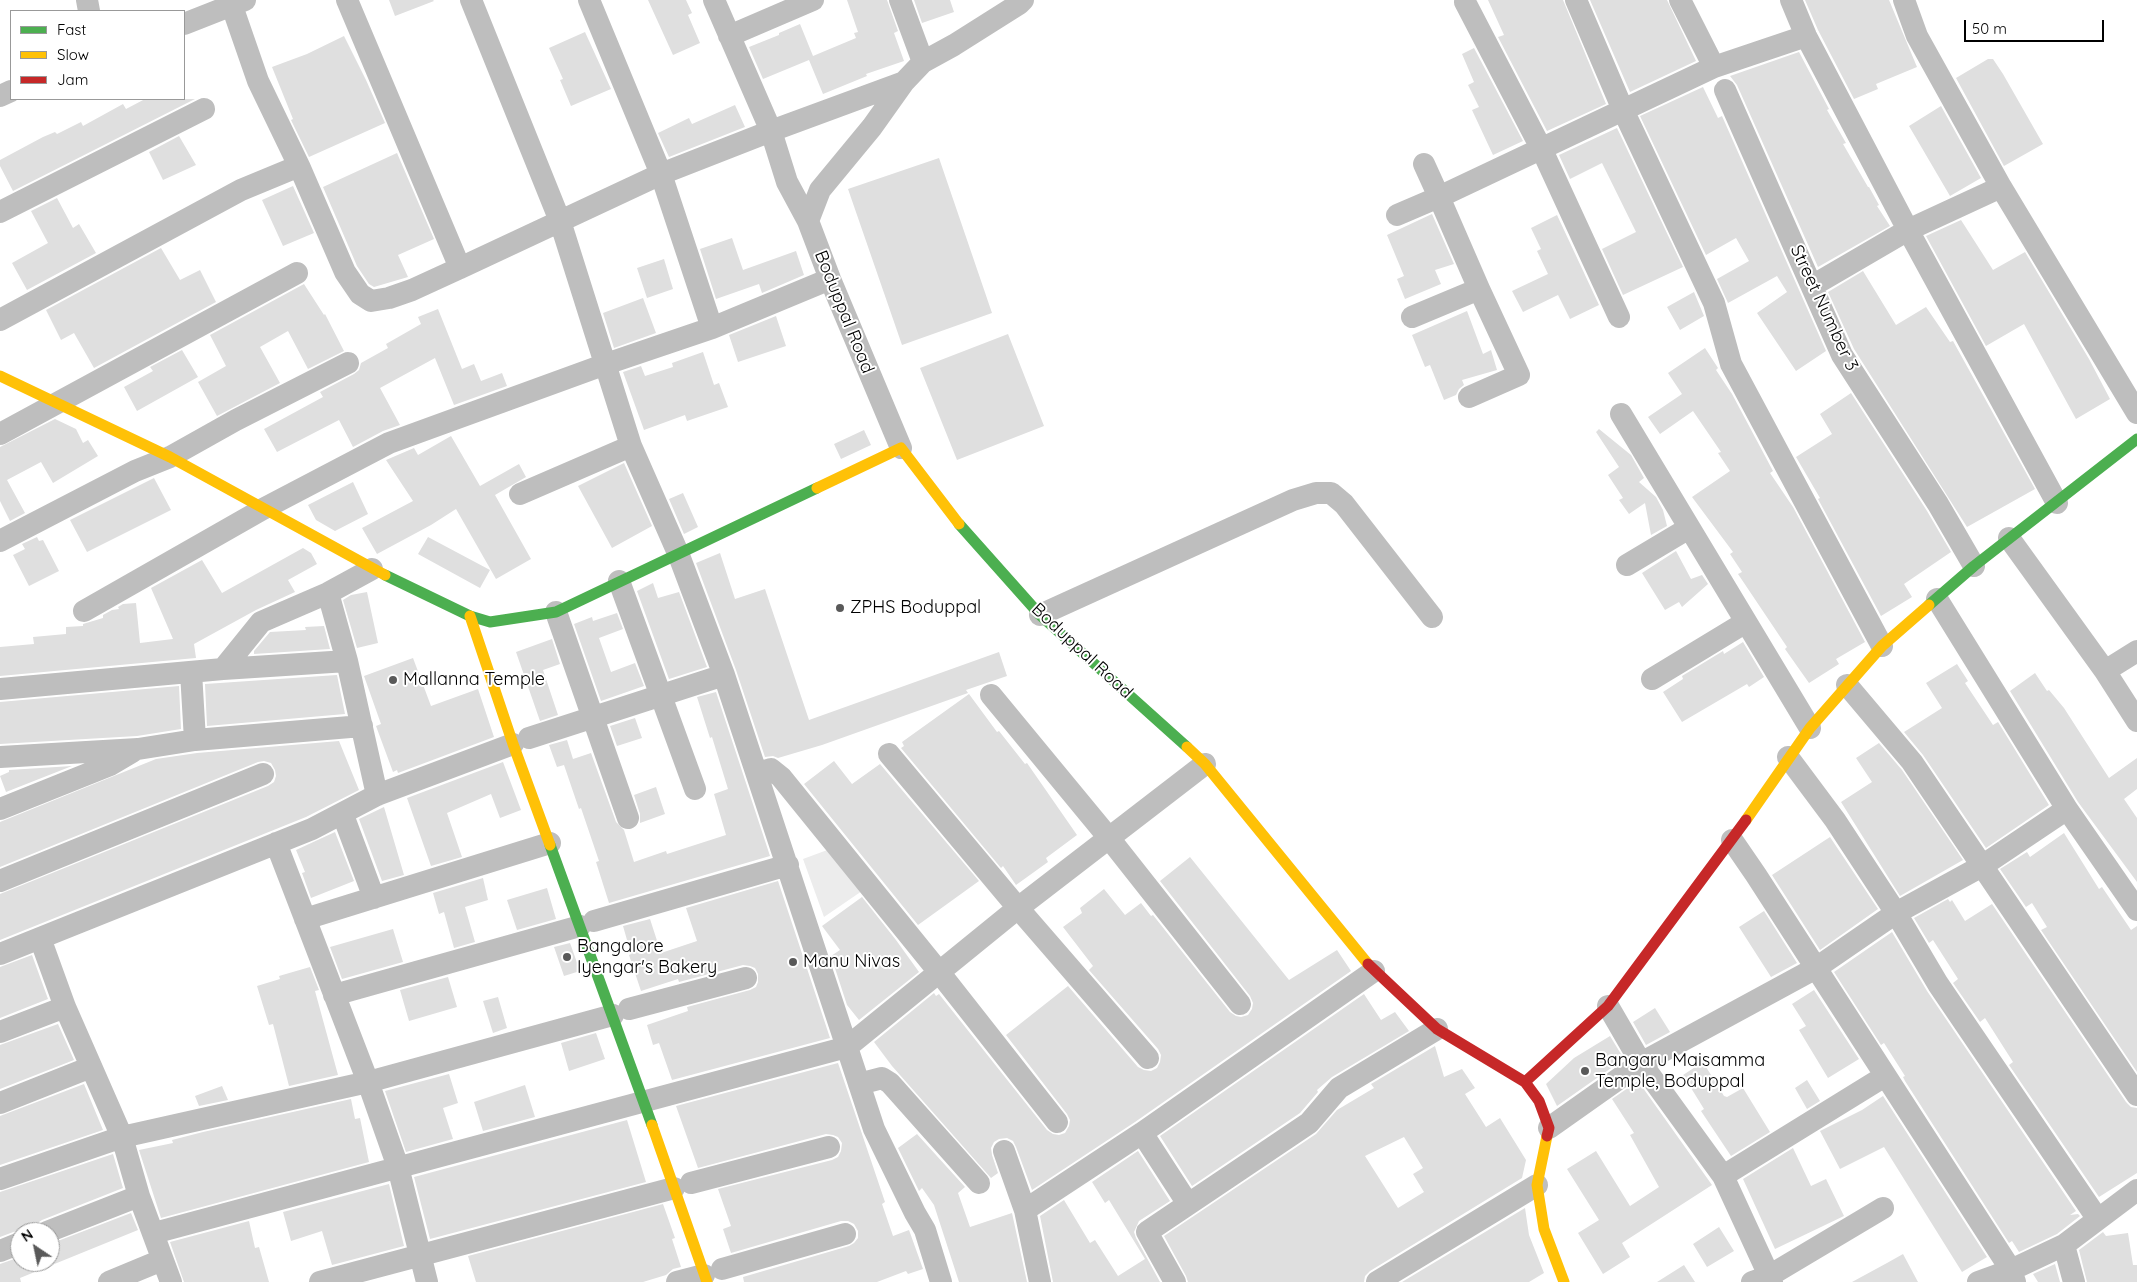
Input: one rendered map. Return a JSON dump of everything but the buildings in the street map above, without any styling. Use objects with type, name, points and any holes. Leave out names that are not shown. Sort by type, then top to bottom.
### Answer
[{"type":"street","points":[[347,0],[460,268]]},
{"type":"street","points":[[471,0],[560,220],[631,446],[678,553],[724,674],[874,1129],[925,1230],[941,1282]]},
{"type":"street","points":[[589,0],[661,174],[712,328]]},
{"type":"street","name":"Boduppal Road","points":[[714,0],[771,131],[787,182],[808,221],[830,279],[901,448],[950,514],[1040,615],[1205,764],[1374,971],[1437,1029],[1525,1082],[1538,1101],[1549,1128]]},
{"type":"street","points":[[729,36],[813,0]]},
{"type":"street","points":[[900,0],[922,62]]},
{"type":"street","points":[[1576,0],[1623,110],[1714,303],[1731,364],[1882,646]]},
{"type":"street","points":[[1680,0],[1714,67]]},
{"type":"street","points":[[1791,0],[1806,36],[1908,230],[2057,503]]},
{"type":"street","points":[[1904,0],[1917,36],[2001,187],[2137,414]]},
{"type":"street","points":[[808,221],[820,190],[872,127],[904,82],[922,62],[1020,1]]},
{"type":"street","points":[[1465,2],[1542,150],[1619,317]]},
{"type":"street","points":[[185,24],[239,3],[258,82],[299,166],[345,272],[360,294],[372,301],[389,298],[412,290],[661,174],[904,82]]},
{"type":"street","points":[[1397,215],[1439,198],[1542,150],[1714,67],[1806,36]]},
{"type":"street","name":"Street Number 3","points":[[1725,90],[1842,356],[1938,504],[1974,566]]},
{"type":"street","points":[[0,212],[204,109]]},
{"type":"street","points":[[1424,164],[1520,376],[1469,397]]},
{"type":"street","points":[[0,320],[240,190],[299,166]]},
{"type":"street","points":[[1812,286],[1908,230],[2001,187]]},
{"type":"street","points":[[0,434],[297,273]]},
{"type":"street","points":[[84,611],[263,509],[389,443],[606,364],[712,328],[830,279]]},
{"type":"street","points":[[1412,318],[1479,289]]},
{"type":"street","points":[[0,540],[135,471],[170,457],[236,420],[348,363]]},
{"type":"street","points":[[0,376],[170,457],[372,569],[491,627],[556,612],[901,448]]},
{"type":"street","points":[[1621,414],[1810,728]]},
{"type":"street","points":[[1525,1082],[1608,1006],[1732,840],[1810,728],[1882,646],[1974,566],[2137,439]]},
{"type":"street","points":[[520,494],[631,446]]},
{"type":"street","points":[[1040,615],[1293,500],[1316,493],[1331,493],[1344,504],[1432,616]]},
{"type":"street","points":[[1627,566],[1689,528]]},
{"type":"street","points":[[2009,538],[2105,671],[2137,722]]},
{"type":"street","points":[[223,669],[261,622],[328,593],[372,569]]},
{"type":"street","points":[[619,581],[695,790]]},
{"type":"street","points":[[328,593],[347,661],[377,795]]},
{"type":"street","points":[[1936,599],[2067,809],[2137,910]]},
{"type":"street","points":[[556,612],[628,818]]},
{"type":"street","points":[[470,616],[525,740],[550,843],[590,921],[625,1010],[687,1184],[716,1274]]},
{"type":"street","points":[[1652,679],[1746,622]]},
{"type":"street","points":[[2105,671],[2137,651]]},
{"type":"street","points":[[0,689],[223,669],[347,661]]},
{"type":"street","points":[[191,672],[195,740]]},
{"type":"street","points":[[0,954],[343,815],[377,795],[525,740],[724,674]]},
{"type":"street","points":[[1847,684],[1912,762],[2137,1095]]},
{"type":"street","points":[[991,695],[1109,838],[1240,1004]]},
{"type":"street","points":[[0,757],[138,749],[195,740],[362,726]]},
{"type":"street","points":[[0,809],[110,765],[138,749]]},
{"type":"street","points":[[889,754],[1018,908],[1148,1058]]},
{"type":"street","points":[[1788,757],[1835,820],[1896,913],[1938,984],[2098,1218]]},
{"type":"street","points":[[154,1233],[847,1047],[1018,908],[1205,764]]},
{"type":"street","points":[[758,773],[771,769],[781,777],[939,972],[1057,1122]]},
{"type":"street","points":[[0,881],[262,774]]},
{"type":"street","points":[[1564,1282],[1544,1229],[1538,1185],[1549,1128],[1641,1063],[1816,968],[1896,913],[1982,866],[2067,809]]},
{"type":"street","points":[[343,815],[374,898]]},
{"type":"street","points":[[1732,840],[2013,1276]]},
{"type":"street","points":[[276,843],[368,1082],[398,1167],[427,1282]]},
{"type":"street","points":[[305,919],[550,843]]},
{"type":"street","points":[[334,995],[788,865]]},
{"type":"street","points":[[40,938],[91,1067],[122,1137],[139,1196],[171,1282]]},
{"type":"street","points":[[1026,1213],[1025,1210],[1142,1133],[1374,971]]},
{"type":"street","points":[[0,1179],[122,1137],[368,1082],[746,978]]},
{"type":"street","points":[[0,1032],[66,1006]]},
{"type":"street","points":[[1608,1006],[1641,1063],[1723,1176],[1764,1280],[1884,1208]]},
{"type":"street","points":[[1175,1282],[1147,1232],[1308,1123],[1339,1088],[1437,1029]]},
{"type":"street","points":[[0,1103],[91,1067]]},
{"type":"street","points":[[1723,1176],[1885,1076]]},
{"type":"street","points":[[859,1084],[882,1078],[890,1083],[979,1183]]},
{"type":"street","points":[[1142,1133],[1188,1204]]},
{"type":"street","points":[[320,1282],[829,1147]]},
{"type":"street","points":[[1004,1151],[1026,1213],[1040,1282]]},
{"type":"street","points":[[1378,1282],[1538,1185]]},
{"type":"street","points":[[1978,1282],[2013,1276],[2064,1245],[2137,1190]]},
{"type":"street","points":[[60,1227],[139,1196]]},
{"type":"street","points":[[677,1282],[716,1274],[845,1234]]},
{"type":"street","points":[[2064,1245],[2074,1282]]},
{"type":"street","points":[[109,1282],[162,1260]]},
{"type":"shaded area","points":[[830,849],[862,891],[824,917],[803,859]]},
{"type":"traffic: fast","points":[[1929,605],[1974,566],[2137,439]]},
{"type":"traffic: fast","points":[[385,575],[470,616],[490,622],[556,612],[817,488]]},
{"type":"traffic: fast","points":[[959,524],[1040,615],[1187,747]]},
{"type":"traffic: fast","points":[[550,845],[652,1125]]},
{"type":"traffic: slow","points":[[0,376],[170,457],[385,575]]},
{"type":"traffic: slow","points":[[817,488],[901,448],[959,524]]},
{"type":"traffic: slow","points":[[1746,820],[1810,728],[1882,646],[1929,605]]},
{"type":"traffic: slow","points":[[470,616],[513,744],[550,845]]},
{"type":"traffic: slow","points":[[1187,747],[1205,764],[1368,964]]},
{"type":"traffic: slow","points":[[652,1125],[707,1282]]},
{"type":"traffic: slow","points":[[1547,1136],[1537,1185],[1544,1229],[1564,1282]]},
{"type":"traffic: jam","points":[[1525,1082],[1608,1006],[1746,820]]},
{"type":"traffic: jam","points":[[1368,964],[1437,1029],[1525,1082],[1539,1101],[1549,1128],[1547,1136]]},
{"type":"place","name":"ZPHS Boduppal","points":[[840,608]]},
{"type":"place","name":"Mallanna Temple","points":[[393,680]]},
{"type":"place","name":"Bangalore Iyengar's Bakery","points":[[567,957]]},
{"type":"place","name":"Manu Nivas","points":[[793,962]]},
{"type":"place","name":"Bangaru Maisamma Temple, Boduppal","points":[[1585,1071]]}]
